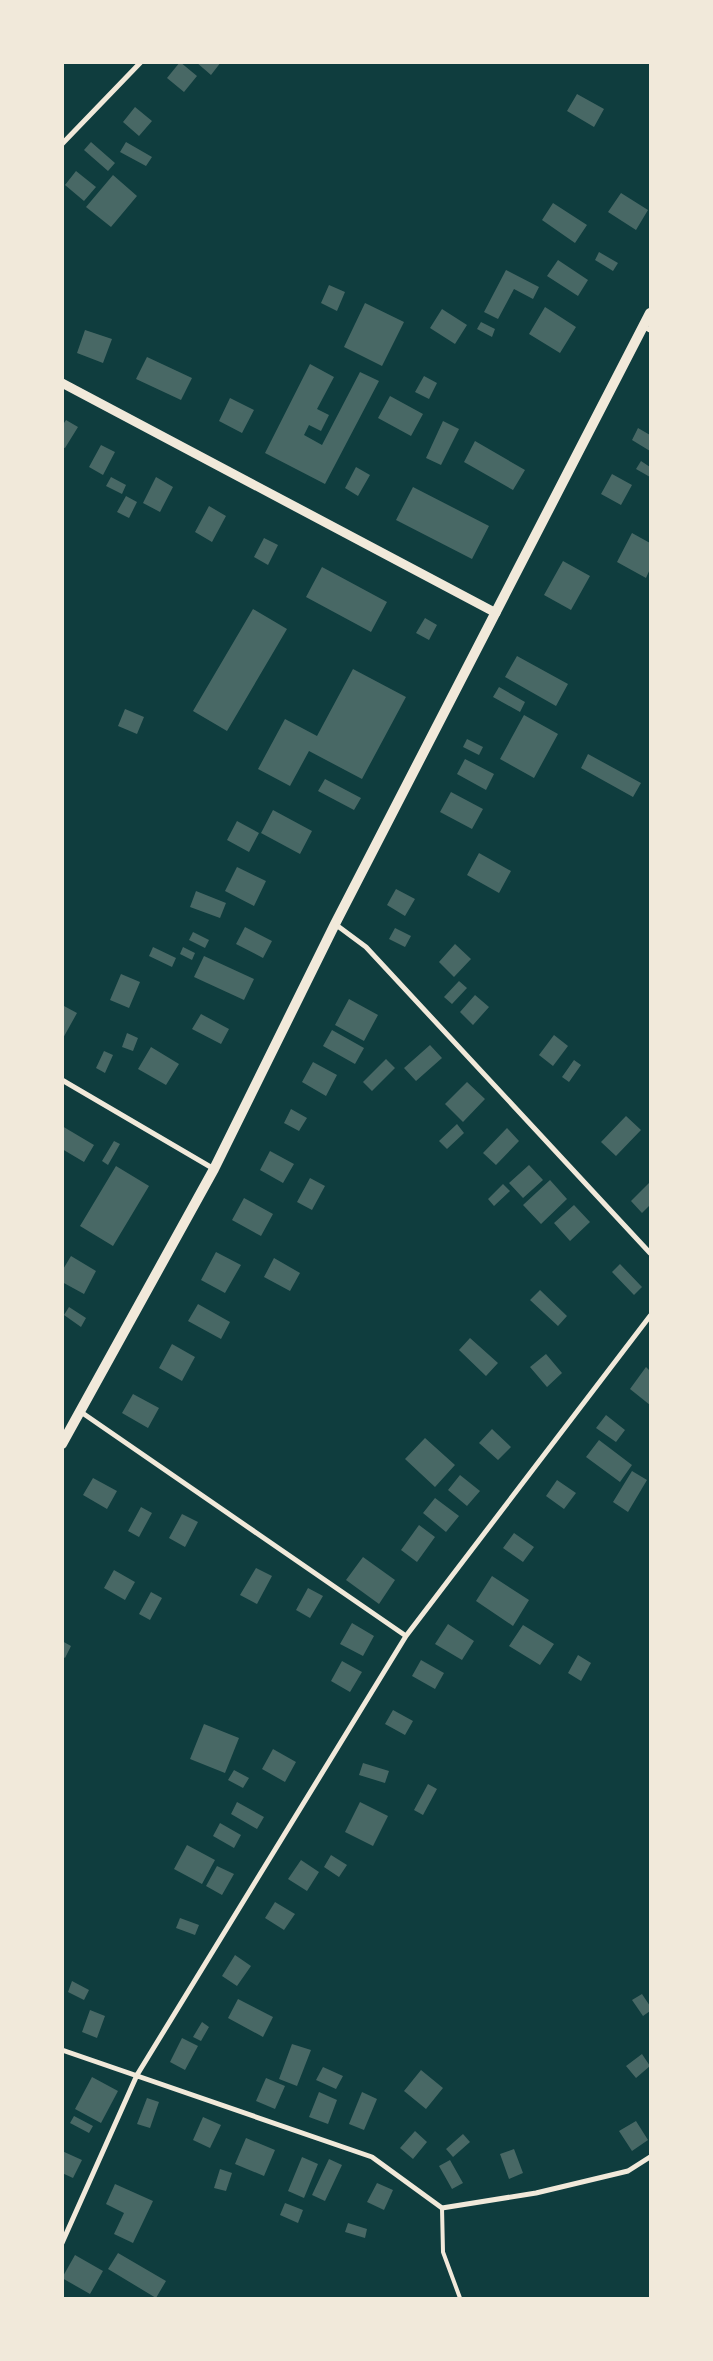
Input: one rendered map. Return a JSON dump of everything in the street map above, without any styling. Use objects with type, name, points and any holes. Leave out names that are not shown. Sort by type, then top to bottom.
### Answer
[{"type":"main road","points":[[62,1444],[214,1169],[336,924],[496,613],[647,328],[650,313]]},
{"type":"street","points":[[62,144],[141,62]]},
{"type":"street","points":[[62,383],[496,613]]},
{"type":"street","points":[[336,924],[366,947],[650,1253]]},
{"type":"street","points":[[62,1080],[214,1169]]},
{"type":"street","points":[[62,2243],[137,2075],[406,1636],[650,1316]]},
{"type":"street","points":[[81,1412],[406,1636]]},
{"type":"street","points":[[62,2050],[372,2157],[442,2208],[536,2192],[628,2171],[650,2157]]},
{"type":"lane","points":[[442,2208],[443,2252],[460,2298]]},
{"type":"building","points":[[180,62],[197,76],[184,92],[167,78]]},
{"type":"building","points":[[196,62],[221,62],[211,75]]},
{"type":"building","points":[[577,94],[604,109],[594,127],[567,111]]},
{"type":"building","points":[[135,107],[152,121],[139,136],[123,122]]},
{"type":"building","points":[[91,142],[115,163],[108,171],[84,150]]},
{"type":"building","points":[[126,142],[152,157],[146,166],[120,152]]},
{"type":"building","points":[[76,171],[96,187],[84,201],[65,185]]},
{"type":"building","points":[[113,175],[137,196],[111,227],[86,207]]},
{"type":"building","points":[[621,193],[648,210],[636,230],[608,212]]},
{"type":"building","points":[[553,203],[587,225],[575,243],[542,220]]},
{"type":"building","points":[[599,252],[618,263],[613,271],[595,260]]},
{"type":"building","points":[[558,260],[588,280],[578,296],[547,276]]},
{"type":"building","points":[[506,270],[539,287],[533,299],[514,289],[498,319],[484,312]]},
{"type":"building","points":[[329,285],[345,292],[337,311],[321,303]]},
{"type":"building","points":[[365,303],[404,322],[382,366],[344,347]]},
{"type":"building","points":[[545,307],[576,327],[560,353],[529,334]]},
{"type":"building","points":[[442,309],[467,325],[455,344],[430,328]]},
{"type":"building","points":[[481,322],[495,329],[492,337],[477,329]]},
{"type":"building","points":[[85,330],[112,339],[103,363],[77,353]]},
{"type":"building","points":[[147,357],[192,378],[181,400],[136,379]]},
{"type":"building","points":[[310,364],[334,377],[317,409],[329,415],[321,431],[309,425],[304,435],[322,445],[360,372],[379,381],[325,484],[265,453]]},
{"type":"building","points":[[424,376],[437,383],[429,399],[415,392]]},
{"type":"building","points":[[390,396],[423,414],[411,436],[378,418]]},
{"type":"building","points":[[230,398],[254,410],[242,433],[219,421]]},
{"type":"building","points":[[66,420],[78,427],[65,448],[62,447],[62,426]]},
{"type":"building","points":[[443,421],[459,429],[441,465],[426,458]]},
{"type":"building","points":[[638,428],[650,435],[650,451],[632,440]]},
{"type":"building","points":[[475,441],[525,470],[513,490],[464,462]]},
{"type":"building","points":[[101,445],[115,452],[103,475],[89,467]]},
{"type":"building","points":[[641,461],[650,467],[650,477],[636,469]]},
{"type":"building","points":[[356,467],[370,475],[358,496],[345,488]]},
{"type":"building","points":[[612,474],[632,485],[621,505],[601,494]]},
{"type":"building","points":[[111,477],[126,485],[122,494],[106,486]]},
{"type":"building","points":[[156,477],[173,487],[160,512],[143,503]]},
{"type":"building","points":[[413,487],[489,526],[472,559],[396,520]]},
{"type":"building","points":[[126,496],[137,502],[129,518],[117,512]]},
{"type":"building","points":[[209,506],[226,516],[212,542],[195,532]]},
{"type":"building","points":[[632,533],[650,543],[650,569],[646,578],[617,562]]},
{"type":"building","points":[[264,538],[278,545],[268,565],[254,557]]},
{"type":"building","points":[[563,561],[590,576],[571,610],[544,595]]},
{"type":"building","points":[[322,567],[387,602],[371,632],[306,597]]},
{"type":"building","points":[[253,609],[287,629],[227,731],[193,711]]},
{"type":"building","points":[[425,618],[437,625],[429,640],[416,633]]},
{"type":"building","points":[[517,656],[568,684],[556,706],[505,677]]},
{"type":"building","points":[[353,669],[406,697],[362,779],[309,751],[290,786],[258,769],[285,719],[317,736]]},
{"type":"building","points":[[499,687],[525,702],[520,712],[493,697]]},
{"type":"building","points":[[125,709],[144,717],[137,734],[118,726]]},
{"type":"building","points":[[524,715],[558,734],[534,778],[500,759]]},
{"type":"building","points":[[467,739],[483,747],[479,755],[463,747]]},
{"type":"building","points":[[588,754],[641,783],[633,797],[581,768]]},
{"type":"building","points":[[465,759],[494,774],[486,790],[457,774]]},
{"type":"building","points":[[325,779],[361,798],[354,810],[318,791]]},
{"type":"building","points":[[451,792],[483,809],[472,829],[440,812]]},
{"type":"building","points":[[273,810],[312,831],[300,854],[261,833]]},
{"type":"building","points":[[237,821],[259,833],[249,852],[227,840]]},
{"type":"building","points":[[479,853],[511,871],[499,893],[467,875]]},
{"type":"building","points":[[237,867],[266,881],[254,906],[225,891]]},
{"type":"building","points":[[396,889],[415,899],[405,916],[387,905]]},
{"type":"building","points":[[196,891],[226,903],[220,918],[190,907]]},
{"type":"building","points":[[245,927],[272,941],[263,958],[236,944]]},
{"type":"building","points":[[395,928],[411,936],[405,947],[389,939]]},
{"type":"building","points":[[193,932],[209,940],[205,948],[189,940]]},
{"type":"building","points":[[455,944],[471,959],[454,977],[439,962]]},
{"type":"building","points":[[153,947],[176,958],[172,967],[149,956]]},
{"type":"building","points":[[183,947],[195,953],[192,960],[180,954]]},
{"type":"building","points":[[204,956],[254,979],[244,1000],[194,977]]},
{"type":"building","points":[[121,974],[140,982],[129,1008],[110,1000]]},
{"type":"building","points":[[459,981],[467,988],[452,1004],[444,997]]},
{"type":"building","points":[[475,995],[489,1007],[473,1025],[460,1012]]},
{"type":"building","points":[[349,999],[378,1015],[364,1041],[335,1025]]},
{"type":"building","points":[[64,1006],[77,1013],[62,1040],[62,1009]]},
{"type":"building","points":[[201,1014],[229,1029],[221,1044],[192,1029]]},
{"type":"building","points":[[332,1030],[364,1048],[355,1064],[323,1046]]},
{"type":"building","points":[[127,1033],[138,1038],[133,1051],[122,1047]]},
{"type":"building","points":[[554,1035],[568,1046],[553,1066],[539,1055]]},
{"type":"building","points":[[430,1045],[442,1058],[416,1081],[404,1068]]},
{"type":"building","points":[[151,1047],[179,1064],[166,1085],[138,1069]]},
{"type":"building","points":[[104,1051],[113,1055],[105,1073],[96,1068]]},
{"type":"building","points":[[386,1059],[395,1068],[372,1091],[363,1082]]},
{"type":"building","points":[[574,1060],[581,1065],[569,1082],[562,1077]]},
{"type":"building","points":[[313,1062],[337,1075],[326,1096],[302,1082]]},
{"type":"building","points":[[467,1082],[485,1099],[463,1122],[445,1104]]},
{"type":"building","points":[[291,1109],[307,1118],[299,1131],[284,1123]]},
{"type":"building","points":[[626,1116],[641,1130],[616,1156],[601,1142]]},
{"type":"building","points":[[457,1124],[464,1133],[447,1149],[439,1141]]},
{"type":"building","points":[[62,1126],[94,1145],[84,1162],[62,1149]]},
{"type":"building","points":[[507,1128],[519,1141],[496,1165],[483,1153]]},
{"type":"building","points":[[114,1141],[120,1144],[108,1165],[102,1161]]},
{"type":"building","points":[[270,1151],[294,1164],[283,1183],[260,1170]]},
{"type":"building","points":[[529,1165],[543,1180],[523,1198],[509,1183]]},
{"type":"building","points":[[116,1166],[149,1186],[113,1246],[80,1226]]},
{"type":"building","points":[[310,1178],[325,1186],[312,1210],[297,1202]]},
{"type":"building","points":[[550,1180],[567,1199],[541,1224],[523,1205]]},
{"type":"building","points":[[650,1182],[650,1205],[642,1213],[631,1201]]},
{"type":"building","points":[[503,1184],[510,1191],[494,1206],[488,1199]]},
{"type":"building","points":[[244,1198],[273,1214],[261,1236],[232,1220]]},
{"type":"building","points":[[574,1205],[590,1222],[570,1241],[554,1223]]},
{"type":"building","points":[[216,1252],[241,1265],[225,1293],[201,1280]]},
{"type":"building","points":[[71,1256],[96,1271],[84,1294],[62,1282],[62,1271]]},
{"type":"building","points":[[274,1258],[300,1273],[290,1291],[264,1277]]},
{"type":"building","points":[[620,1264],[642,1287],[634,1295],[612,1272]]},
{"type":"building","points":[[540,1290],[567,1316],[558,1326],[530,1300]]},
{"type":"building","points":[[198,1304],[230,1322],[221,1339],[188,1321]]},
{"type":"building","points":[[69,1307],[86,1318],[81,1327],[64,1315]]},
{"type":"building","points":[[470,1338],[498,1363],[486,1376],[459,1350]]},
{"type":"building","points":[[172,1344],[195,1357],[182,1381],[159,1368]]},
{"type":"building","points":[[546,1354],[562,1373],[547,1387],[530,1367]]},
{"type":"building","points":[[646,1367],[650,1371],[650,1405],[630,1389]]},
{"type":"building","points":[[133,1394],[159,1408],[148,1428],[122,1413]]},
{"type":"building","points":[[606,1415],[625,1430],[616,1442],[596,1428]]},
{"type":"building","points":[[492,1429],[511,1447],[498,1460],[479,1443]]},
{"type":"building","points":[[425,1438],[455,1465],[435,1487],[405,1459]]},
{"type":"building","points":[[599,1440],[632,1465],[620,1482],[586,1457]]},
{"type":"building","points":[[632,1471],[647,1480],[628,1512],[613,1502]]},
{"type":"building","points":[[460,1475],[480,1491],[467,1506],[448,1490]]},
{"type":"building","points":[[93,1478],[117,1491],[107,1509],[83,1495]]},
{"type":"building","points":[[557,1480],[576,1493],[564,1509],[546,1496]]},
{"type":"building","points":[[435,1498],[459,1516],[446,1532],[423,1513]]},
{"type":"building","points":[[141,1507],[152,1513],[139,1537],[128,1531]]},
{"type":"building","points":[[182,1514],[198,1522],[185,1547],[169,1538]]},
{"type":"building","points":[[419,1525],[435,1537],[417,1562],[401,1550]]},
{"type":"building","points":[[514,1533],[534,1547],[523,1562],[503,1548]]},
{"type":"building","points":[[363,1557],[395,1580],[379,1604],[346,1580]]},
{"type":"building","points":[[256,1568],[272,1576],[257,1604],[240,1595]]},
{"type":"building","points":[[114,1570],[135,1582],[125,1600],[104,1588]]},
{"type":"building","points":[[492,1576],[529,1600],[513,1626],[476,1601]]},
{"type":"building","points":[[308,1588],[323,1596],[310,1618],[296,1610]]},
{"type":"building","points":[[151,1592],[162,1598],[150,1620],[139,1614]]},
{"type":"building","points":[[352,1623],[374,1636],[363,1656],[340,1644]]},
{"type":"building","points":[[448,1624],[474,1641],[462,1660],[435,1644]]},
{"type":"building","points":[[523,1625],[554,1644],[540,1665],[509,1646]]},
{"type":"building","points":[[62,1641],[71,1646],[65,1658],[62,1656]]},
{"type":"building","points":[[578,1655],[591,1663],[581,1681],[568,1673]]},
{"type":"building","points":[[421,1660],[444,1673],[435,1689],[412,1676]]},
{"type":"building","points":[[342,1661],[362,1672],[350,1692],[331,1681]]},
{"type":"building","points":[[393,1710],[413,1721],[405,1735],[385,1724]]},
{"type":"building","points":[[204,1724],[239,1738],[225,1773],[190,1759]]},
{"type":"building","points":[[273,1749],[296,1762],[285,1782],[262,1769]]},
{"type":"building","points":[[363,1763],[389,1771],[385,1783],[359,1775]]},
{"type":"building","points":[[234,1770],[249,1778],[243,1788],[228,1780]]},
{"type":"building","points":[[428,1784],[437,1789],[423,1815],[414,1810]]},
{"type":"building","points":[[237,1802],[264,1817],[257,1829],[231,1814]]},
{"type":"building","points":[[360,1802],[388,1816],[373,1846],[345,1832]]},
{"type":"building","points":[[220,1823],[241,1835],[234,1848],[213,1836]]},
{"type":"building","points":[[187,1845],[215,1860],[202,1884],[174,1869]]},
{"type":"building","points":[[331,1855],[347,1865],[339,1877],[324,1867]]},
{"type":"building","points":[[301,1860],[319,1872],[307,1891],[288,1879]]},
{"type":"building","points":[[217,1866],[234,1874],[222,1895],[206,1886]]},
{"type":"building","points":[[275,1902],[295,1914],[284,1930],[265,1918]]},
{"type":"building","points":[[180,1918],[199,1925],[195,1935],[176,1928]]},
{"type":"building","points":[[235,1955],[251,1966],[237,1986],[222,1976]]},
{"type":"building","points":[[72,1981],[89,1990],[84,2000],[68,1992]]},
{"type":"building","points":[[642,1994],[650,2006],[650,2011],[643,2016],[632,2000]]},
{"type":"building","points":[[238,1999],[273,2017],[263,2037],[228,2018]]},
{"type":"building","points":[[90,2010],[105,2016],[97,2038],[82,2032]]},
{"type":"building","points":[[202,2022],[209,2027],[201,2041],[193,2037]]},
{"type":"building","points":[[182,2038],[198,2046],[185,2070],[170,2062]]},
{"type":"building","points":[[292,2044],[311,2050],[297,2086],[279,2079]]},
{"type":"building","points":[[642,2054],[650,2066],[636,2078],[626,2066]]},
{"type":"building","points":[[323,2067],[343,2076],[336,2089],[316,2080]]},
{"type":"building","points":[[421,2070],[443,2088],[426,2109],[404,2091]]},
{"type":"building","points":[[92,2077],[118,2091],[101,2123],[75,2109]]},
{"type":"building","points":[[266,2078],[285,2086],[275,2109],[256,2101]]},
{"type":"building","points":[[319,2092],[337,2100],[328,2124],[309,2117]]},
{"type":"building","points":[[362,2092],[377,2099],[364,2130],[349,2124]]},
{"type":"building","points":[[147,2098],[159,2102],[150,2128],[137,2124]]},
{"type":"building","points":[[74,2116],[93,2126],[89,2133],[70,2123]]},
{"type":"building","points":[[203,2117],[221,2125],[210,2148],[193,2140]]},
{"type":"building","points":[[636,2121],[648,2140],[632,2151],[619,2131]]},
{"type":"building","points":[[415,2131],[427,2142],[413,2159],[400,2148]]},
{"type":"building","points":[[463,2134],[470,2142],[453,2157],[446,2149]]},
{"type":"building","points":[[246,2138],[275,2150],[264,2176],[235,2164]]},
{"type":"building","points":[[514,2149],[523,2173],[509,2179],[500,2154]]},
{"type":"building","points":[[62,2151],[82,2160],[73,2178],[62,2173]]},
{"type":"building","points":[[302,2157],[318,2164],[304,2198],[288,2191]]},
{"type":"building","points":[[329,2159],[342,2165],[325,2201],[312,2195]]},
{"type":"building","points":[[450,2160],[463,2183],[452,2189],[439,2166]]},
{"type":"building","points":[[220,2169],[232,2173],[226,2191],[214,2188]]},
{"type":"building","points":[[377,2183],[393,2190],[384,2210],[367,2202]]},
{"type":"building","points":[[115,2184],[153,2201],[133,2243],[114,2234],[124,2213],[106,2204]]},
{"type":"building","points":[[285,2203],[303,2210],[298,2223],[280,2215]]},
{"type":"building","points":[[348,2223],[367,2229],[365,2238],[345,2232]]},
{"type":"building","points":[[118,2253],[166,2281],[156,2298],[108,2269]]},
{"type":"building","points":[[75,2255],[103,2271],[90,2294],[62,2278]]}]
